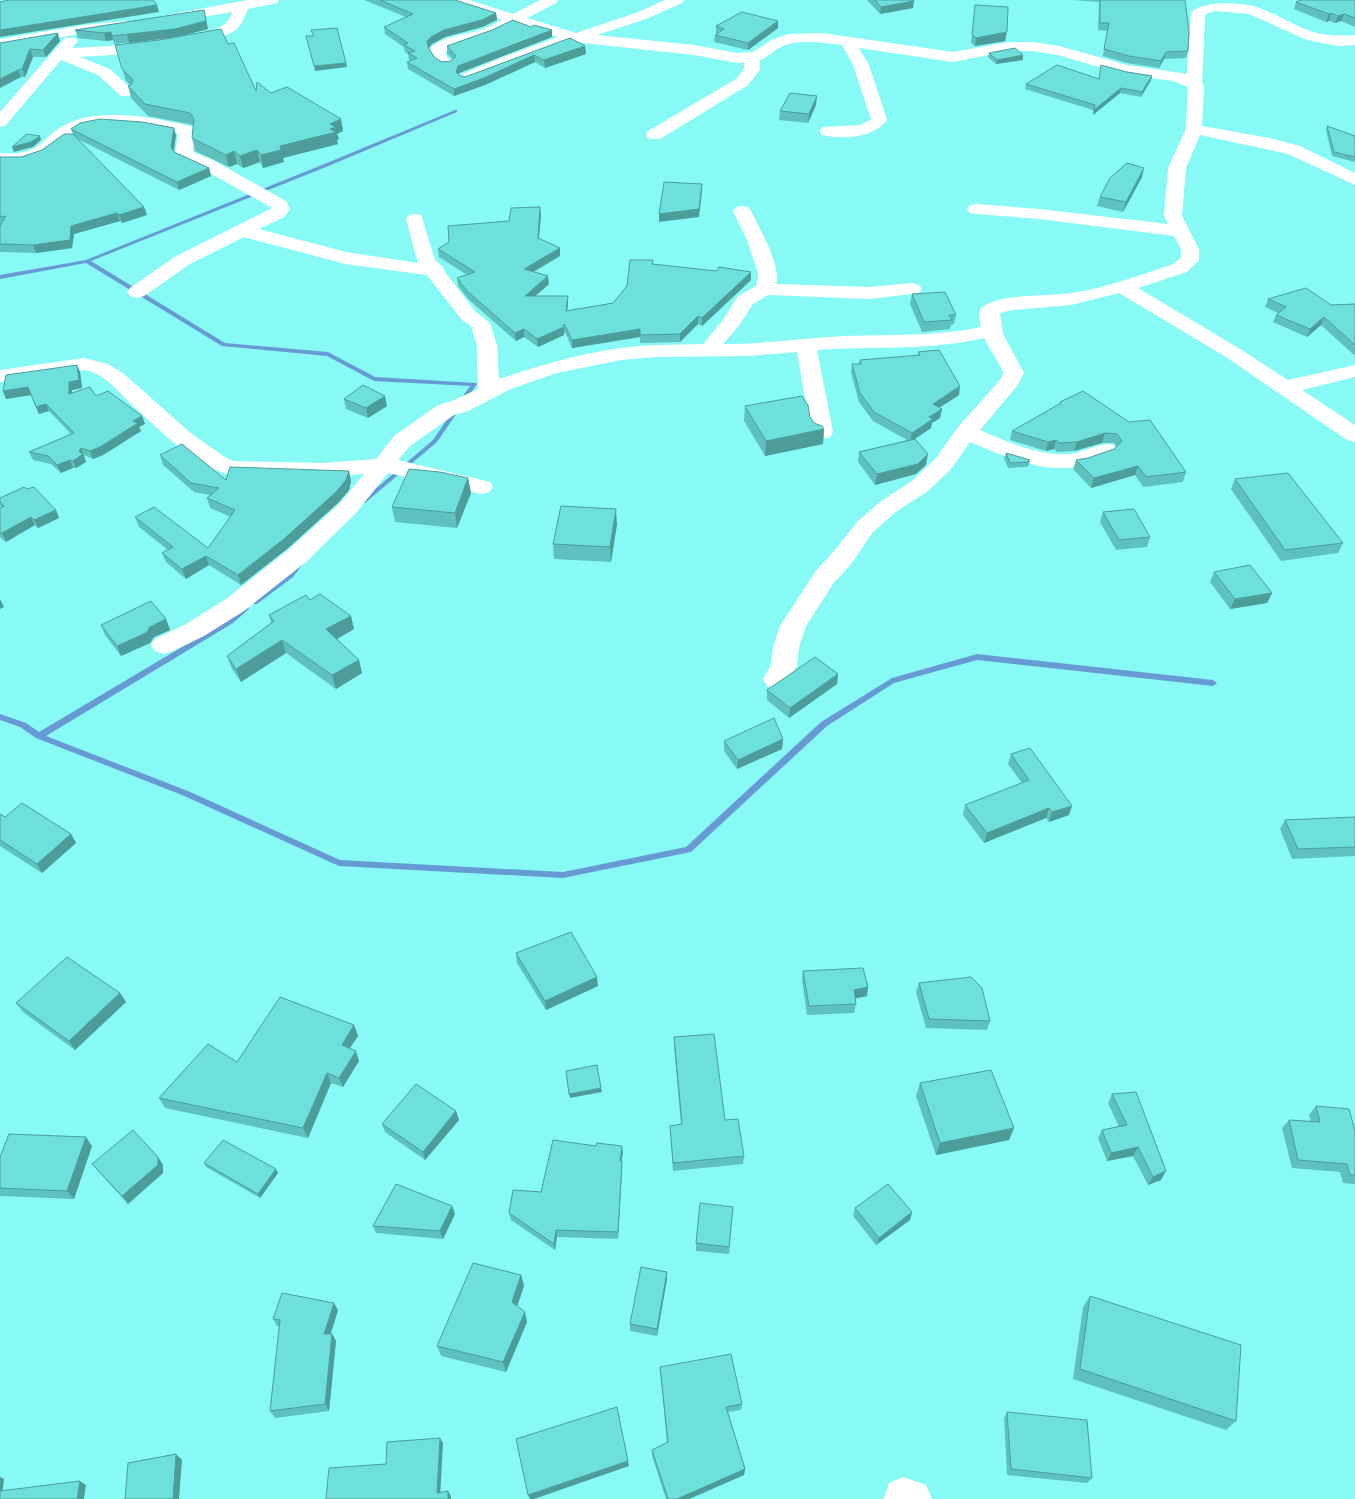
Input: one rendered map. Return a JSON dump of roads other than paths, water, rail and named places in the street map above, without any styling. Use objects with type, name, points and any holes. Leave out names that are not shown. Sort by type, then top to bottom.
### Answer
[{"type":"street","points":[[156,21],[272,0]]},
{"type":"street","points":[[454,0],[575,37],[694,50],[738,58],[752,58],[762,54],[776,43],[789,39],[822,38],[953,57],[1019,46],[1052,49],[1084,56],[1126,70],[1178,77],[1194,83]]},
{"type":"street","points":[[447,64],[440,59],[437,50],[449,44],[487,33],[551,0]]},
{"type":"street","points":[[466,78],[502,62],[641,16],[677,0]]},
{"type":"street","points":[[58,54],[150,46],[206,36],[231,26],[242,6]]},
{"type":"street","points":[[776,679],[784,666],[786,647],[793,626],[824,578],[843,557],[865,527],[888,506],[920,486],[944,463],[966,432],[1010,382],[1014,373],[992,330],[988,318],[990,310],[1010,304],[1071,299],[1122,287],[1180,268],[1188,262],[1191,257],[1190,249],[1173,216],[1177,168],[1194,128],[1196,89],[1194,83],[1198,14],[1202,9],[1215,7],[1252,10],[1312,37],[1338,41],[1355,40]]},
{"type":"street","points":[[0,44],[84,29],[141,23]]},
{"type":"street","points":[[0,122],[58,54],[84,29]]},
{"type":"street","points":[[828,131],[866,130],[875,126],[879,120],[861,65],[847,41]]},
{"type":"street","points":[[58,54],[104,72],[127,93]]},
{"type":"street","points":[[654,135],[742,82],[752,70],[752,58]]},
{"type":"street","points":[[0,158],[18,160],[35,156],[79,124],[106,121],[175,126],[187,131],[184,155],[207,164],[280,205],[281,208],[278,213],[183,260],[137,292]]},
{"type":"street","points":[[1194,128],[1294,150],[1355,180]]},
{"type":"street","points":[[976,209],[1039,214],[1180,231]]},
{"type":"street","points":[[742,211],[756,240],[768,273],[764,289]]},
{"type":"street","points":[[415,219],[426,261],[436,271],[469,316],[480,324],[487,345],[489,365],[488,391]]},
{"type":"street","points":[[244,231],[345,258],[436,271]]},
{"type":"street","points":[[1122,287],[1233,353],[1355,435]]},
{"type":"street","points":[[708,350],[731,322],[744,300],[764,289],[870,293],[912,289]]},
{"type":"street","points":[[164,645],[195,630],[235,605],[276,574],[348,508],[402,441],[446,410],[460,406],[488,391],[552,368],[596,358],[655,352],[748,350],[806,344],[942,340],[992,330]]},
{"type":"street","points":[[806,344],[822,432]]},
{"type":"street","points":[[0,376],[84,364],[93,366],[115,377],[143,403],[206,455],[223,466],[230,468],[323,470],[382,465],[404,468],[482,487]]},
{"type":"street","points":[[1283,388],[1355,370]]},
{"type":"street","points":[[966,432],[1033,459],[1055,462],[1093,458],[1106,450]]},
{"type":"waterway","points":[[87,261],[455,111]]},
{"type":"waterway","points":[[0,277],[87,261]]},
{"type":"waterway","points":[[87,261],[224,345],[328,354],[374,379],[474,384],[435,441],[363,502]]},
{"type":"waterway","points":[[255,602],[291,575],[300,564]]},
{"type":"waterway","points":[[39,736],[231,621],[246,609]]},
{"type":"waterway","points":[[39,736],[185,793],[339,863],[563,875],[688,850],[824,724],[892,681],[977,657],[1213,683]]},
{"type":"waterway","points":[[0,717],[23,725],[39,736]]}]
